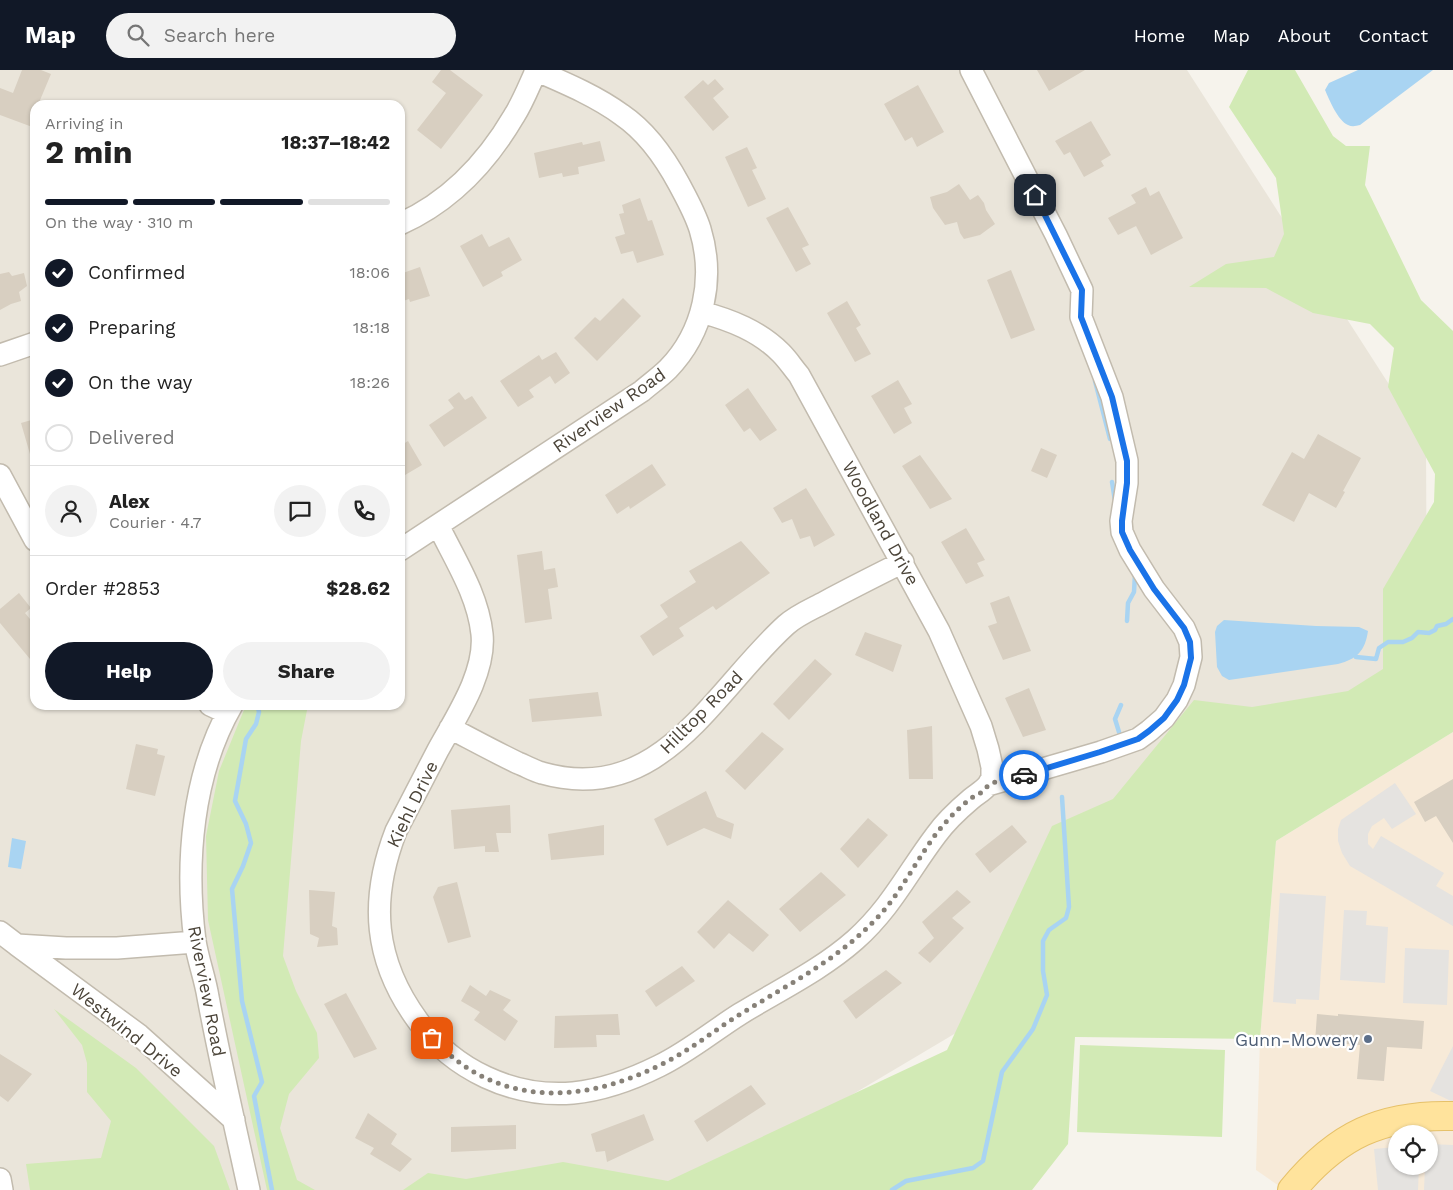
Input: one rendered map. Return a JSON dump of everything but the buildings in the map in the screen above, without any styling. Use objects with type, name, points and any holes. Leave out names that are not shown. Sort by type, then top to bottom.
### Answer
[{"type":"main road","points":[[1292,1190],[1321,1158],[1365,1131],[1396,1120],[1413,1117],[1453,1116]]},
{"type":"street","points":[[405,222],[416,217],[440,200],[472,172],[506,130],[536,70]]},
{"type":"street","name":"Riverview Road","points":[[405,547],[642,391],[667,370],[681,354],[689,342],[701,312],[706,289],[707,268],[705,248],[700,227],[668,164],[642,132],[623,115],[576,88],[536,70]]},
{"type":"street","name":"Kiehl Drive","points":[[438,525],[471,590],[478,611],[482,635],[482,651],[477,673],[389,849],[380,886],[380,932],[392,979],[404,1002],[423,1028],[440,1047],[465,1066],[491,1080],[529,1091],[554,1094],[575,1093],[614,1084],[659,1066],[834,957],[856,940],[889,905],[935,836],[952,815],[984,791],[988,785],[1100,752],[1138,739],[1149,731],[1164,718],[1177,700],[1184,685],[1191,658],[1190,642],[1184,628],[1154,589],[1130,550],[1122,532],[1127,483],[1127,461],[1112,397],[1081,317],[1082,290],[971,70]]},
{"type":"street","name":"Woodland Drive","points":[[701,312],[739,324],[753,332],[782,354],[799,375],[903,562],[939,631],[981,726],[992,767],[992,778],[988,785]]},
{"type":"street","points":[[0,355],[30,345]]},
{"type":"street","points":[[0,474],[30,531]]},
{"type":"street","name":"Hilltop Road","points":[[450,728],[494,752],[541,773],[558,777],[583,779],[622,773],[642,765],[678,741],[761,649],[787,624],[847,590],[903,562]]},
{"type":"street","name":"Riverview Road","points":[[222,710],[204,773],[197,805],[192,863],[195,942],[208,994],[217,1047],[249,1190]]},
{"type":"street","name":"Westwind Drive","points":[[0,932],[139,1035],[234,1120]]},
{"type":"street","points":[[17,945],[66,948],[117,948],[195,942]]},
{"type":"street","points":[[0,1179],[2,1190]]},
{"type":"shaded area","points":[[0,70],[1187,70],[1426,442],[1427,661],[966,1027],[692,1190],[0,1190]]},
{"type":"shaded area","points":[[1453,732],[1453,1190],[1285,1190],[1256,1170],[1260,1039],[1276,841]]},
{"type":"shaded area","points":[[1395,783],[1416,814],[1392,829],[1384,818],[1372,826],[1368,834],[1368,844],[1373,849],[1381,836],[1444,873],[1436,886],[1453,896],[1453,926],[1350,866],[1342,853],[1338,841],[1338,829],[1341,820]]},
{"type":"shaded area","points":[[1280,893],[1326,896],[1319,1000],[1296,999],[1296,1004],[1273,1002]]},
{"type":"shaded area","points":[[1344,910],[1367,911],[1366,925],[1388,927],[1385,983],[1340,980]]},
{"type":"shaded area","points":[[1405,948],[1449,950],[1447,1005],[1403,1003]]},
{"type":"shaded area","points":[[1453,1046],[1453,1102],[1430,1091]]},
{"type":"shaded area","points":[[1438,1144],[1453,1145],[1453,1190],[1424,1190],[1425,1175],[1438,1175]]},
{"type":"shaded area","points":[[1388,1148],[1388,1175],[1419,1175],[1418,1190],[1378,1190],[1374,1149]]},
{"type":"green space","points":[[1248,70],[1295,70],[1333,136],[1346,146],[1370,146],[1365,185],[1421,300],[1453,331],[1453,732],[1276,841],[1260,1039],[1075,1037],[1068,1144],[1032,1190],[403,1190],[428,1173],[466,1179],[563,1162],[668,1181],[947,1050],[1052,826],[1113,799],[1194,700],[1252,707],[1348,691],[1383,669],[1383,589],[1434,502],[1435,474],[1388,387],[1394,348],[1370,324],[1313,313],[1266,288],[1189,287],[1226,264],[1274,257],[1284,234],[1276,178],[1229,107]]},
{"type":"green space","points":[[244,710],[307,710],[301,741],[283,956],[296,991],[317,1033],[319,1058],[289,1094],[280,1128],[297,1180],[315,1190],[267,1190],[208,920],[206,836],[219,771]]},
{"type":"green space","points":[[54,1009],[136,1068],[214,1146],[230,1190],[30,1190],[26,1164],[101,1158],[111,1121],[87,1092],[87,1063],[82,1045]]},
{"type":"green space","points":[[1080,1045],[1225,1050],[1222,1137],[1077,1132]]},
{"type":"water","points":[[1358,70],[1433,70],[1360,125],[1351,126],[1344,123],[1337,115],[1325,90],[1329,83]]},
{"type":"water","points":[[1224,620],[1359,627],[1368,631],[1362,649],[1355,657],[1345,662],[1229,680],[1222,676],[1217,667],[1215,632],[1217,626]]},
{"type":"water","points":[[12,838],[26,841],[21,869],[8,867]]},
{"type":"waterway","points":[[1095,381],[1110,439]]},
{"type":"waterway","points":[[1112,482],[1115,501]]},
{"type":"waterway","points":[[1127,621],[1128,603],[1134,592],[1135,574]]},
{"type":"waterway","points":[[1356,657],[1376,659],[1379,648],[1388,642],[1403,642],[1412,638],[1418,632],[1429,633],[1435,630],[1437,626],[1446,624],[1453,619]]},
{"type":"waterway","points":[[1119,732],[1115,719],[1121,705]]},
{"type":"waterway","points":[[258,710],[256,724],[246,739],[235,801],[246,824],[251,843],[232,889],[242,1001],[262,1082],[254,1096],[272,1190]]},
{"type":"waterway","points":[[892,1190],[906,1181],[973,1168],[983,1161],[1002,1072],[1033,1029],[1047,995],[1043,971],[1043,941],[1049,930],[1066,918],[1069,907],[1062,797]]},
{"type":"way so far","points":[[432,1038],[440,1047],[465,1066],[491,1080],[529,1091],[554,1094],[575,1093],[614,1084],[659,1066],[813,971],[856,940],[889,905],[935,836],[952,815],[973,797],[984,791],[988,785],[1024,775]]},
{"type":"place","name":"Gunn-Mowery","points":[[1368,1039]]},
{"type":"route","points":[[1024,775],[1138,739],[1164,718],[1177,700],[1184,685],[1191,658],[1190,642],[1184,628],[1154,589],[1130,550],[1122,532],[1127,483],[1127,461],[1112,397],[1081,317],[1082,290],[1035,195]]}]
